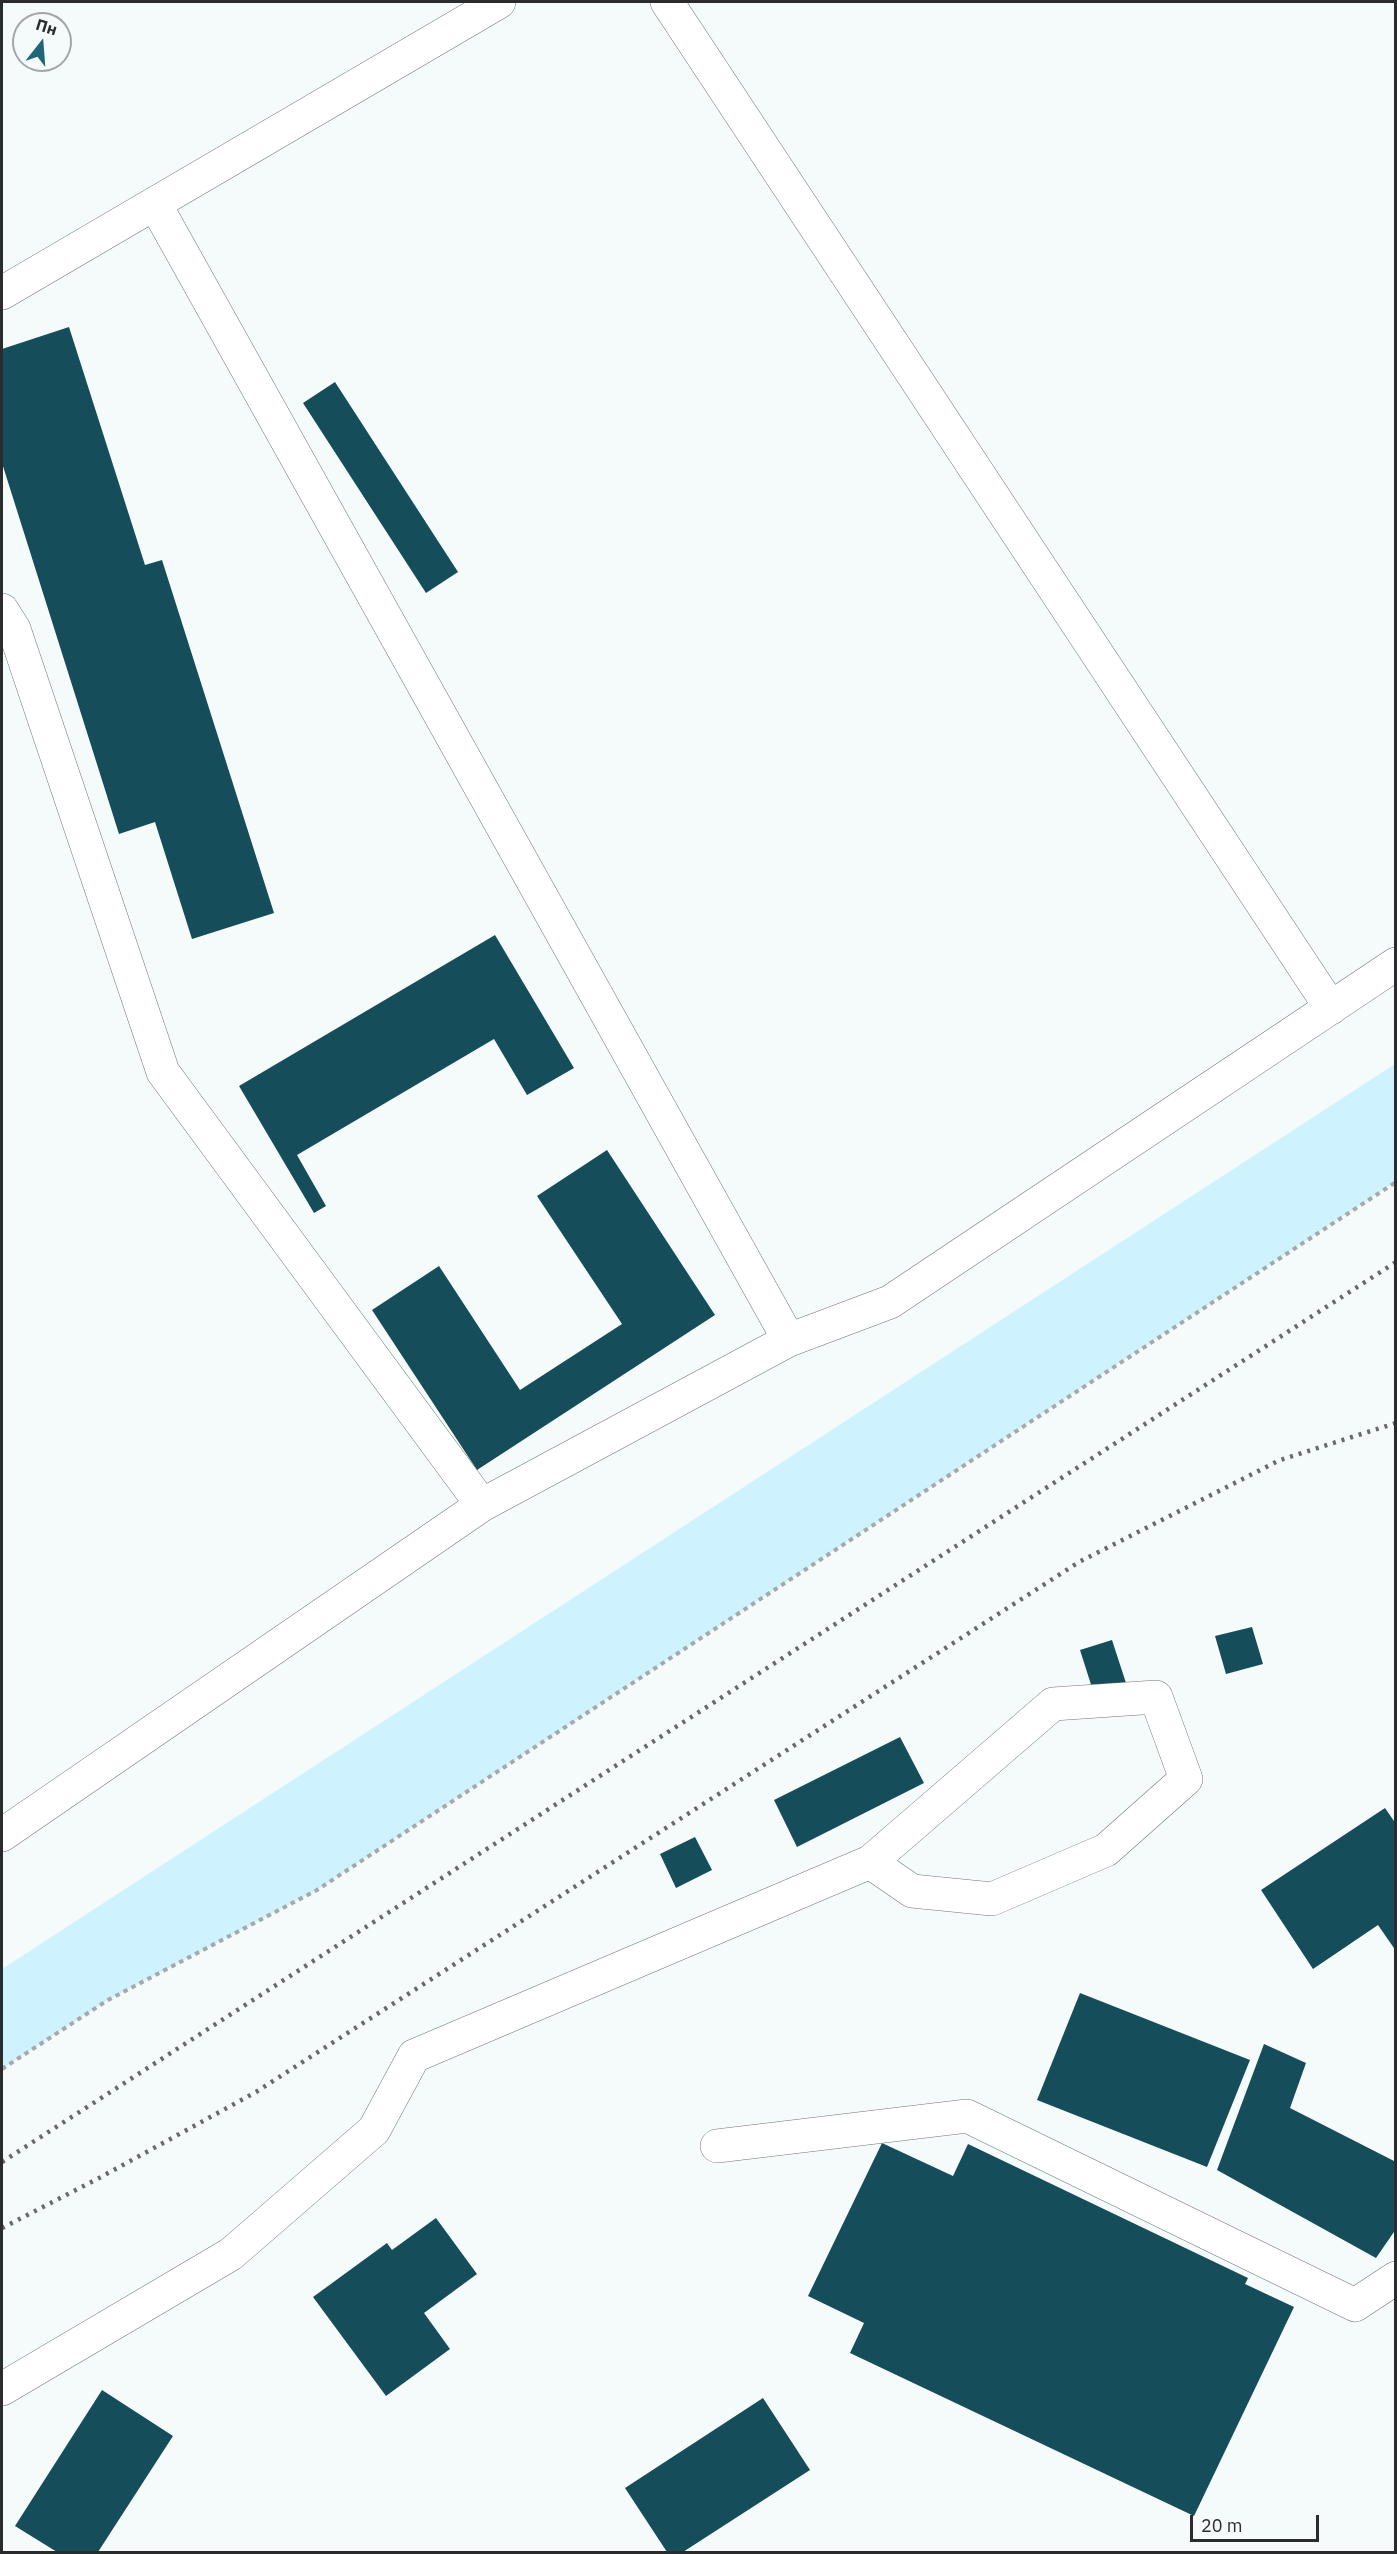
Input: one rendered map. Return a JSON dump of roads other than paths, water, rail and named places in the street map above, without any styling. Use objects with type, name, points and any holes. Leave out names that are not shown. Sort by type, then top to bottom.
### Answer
[{"type":"lane","points":[[2,294],[499,2]]},
{"type":"lane","points":[[667,2],[1330,1008]]},
{"type":"lane","points":[[155,204],[789,1340]]},
{"type":"lane","points":[[2,610],[14,629],[163,1072],[482,1504]]},
{"type":"lane","points":[[4,1829],[482,1504],[789,1340],[890,1302],[1395,964]]},
{"type":"lane","points":[[2,2389],[231,2254],[374,2130],[414,2056],[870,1862],[1053,1704],[1156,1697],[1186,1779],[1106,1850],[992,1899],[912,1891],[870,1862]]},
{"type":"lane","points":[[717,2146],[967,2116],[1355,2305],[1395,2278]]},
{"type":"railway","points":[[2,2162],[1396,1262]]},
{"type":"railway","points":[[2,2228],[256,2092],[1079,1562],[1280,1460],[1396,1423]]}]
